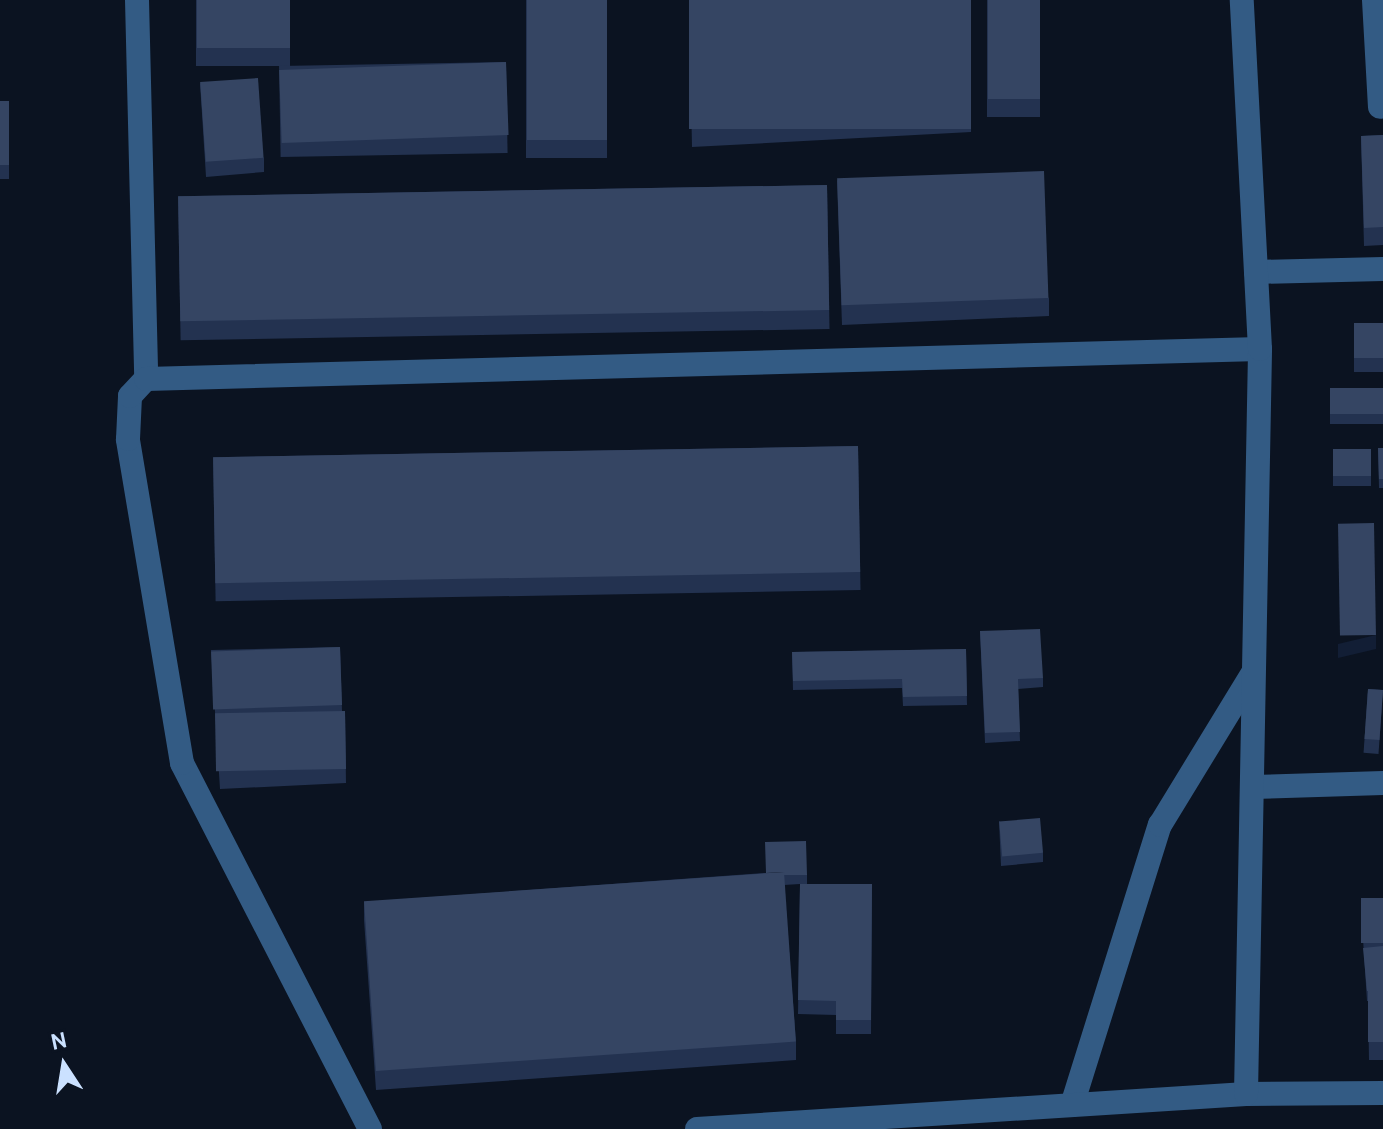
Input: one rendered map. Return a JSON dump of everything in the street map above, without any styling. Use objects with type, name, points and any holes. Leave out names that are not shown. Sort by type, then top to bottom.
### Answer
[{"type":"street","points":[[137,0],[146,379],[130,396],[128,439],[182,763],[370,1129]]},
{"type":"street","points":[[1242,0],[1260,349],[1246,1094]]},
{"type":"street","points":[[1374,0],[1380,107]]},
{"type":"street","points":[[1256,272],[1383,269]]},
{"type":"street","points":[[146,379],[1260,349]]},
{"type":"street","points":[[1072,1105],[1160,825],[1254,672]]},
{"type":"street","points":[[1252,787],[1383,783]]},
{"type":"street","points":[[697,1129],[1246,1094],[1383,1093]]},
{"type":"building","points":[[197,0],[290,0],[290,48],[197,48]]},
{"type":"building","points":[[527,0],[607,0],[607,140],[527,140]]},
{"type":"building","points":[[689,0],[971,0],[971,129],[689,129]]},
{"type":"building","points":[[988,0],[1040,0],[1040,99],[988,99]]},
{"type":"building","points":[[506,62],[509,135],[282,143],[279,70]]},
{"type":"building","points":[[258,78],[264,158],[206,162],[200,82]]},
{"type":"building","points":[[0,101],[9,101],[9,165],[0,165]]},
{"type":"building","points":[[1383,135],[1383,227],[1364,228],[1361,136]]},
{"type":"building","points":[[1044,171],[1048,298],[842,305],[837,178]]},
{"type":"building","points":[[827,185],[829,310],[180,321],[178,196]]},
{"type":"building","points":[[1354,323],[1383,323],[1383,358],[1354,358]]},
{"type":"building","points":[[1330,388],[1383,388],[1383,414],[1330,414]]},
{"type":"building","points":[[858,446],[860,572],[215,583],[213,457]]},
{"type":"building","points":[[1378,448],[1383,448],[1383,479],[1379,479]]},
{"type":"building","points":[[1333,449],[1371,449],[1371,476],[1333,476]]},
{"type":"building","points":[[1374,523],[1376,635],[1340,636],[1338,524]]},
{"type":"building","points":[[1040,629],[1043,678],[1018,679],[1020,732],[985,733],[980,631]]},
{"type":"building","points":[[340,647],[342,705],[213,709],[211,652]]},
{"type":"building","points":[[966,649],[967,696],[903,697],[902,679],[793,681],[792,652]]},
{"type":"building","points":[[1368,689],[1383,690],[1379,740],[1365,739]]},
{"type":"building","points":[[345,711],[346,769],[216,771],[215,713]]},
{"type":"building","points":[[1040,818],[1043,853],[1002,856],[999,822]]},
{"type":"building","points":[[806,841],[807,875],[766,873],[765,842]]},
{"type":"building","points":[[784,872],[796,1042],[376,1071],[364,901]]},
{"type":"building","points":[[800,884],[872,884],[871,1020],[836,1020],[836,1001],[798,1000]]},
{"type":"building","points":[[1361,898],[1383,898],[1383,943],[1361,943]]},
{"type":"building","points":[[1383,946],[1383,989],[1367,991],[1363,948]]},
{"type":"building","points":[[1368,989],[1383,989],[1383,1042],[1368,1042]]}]
